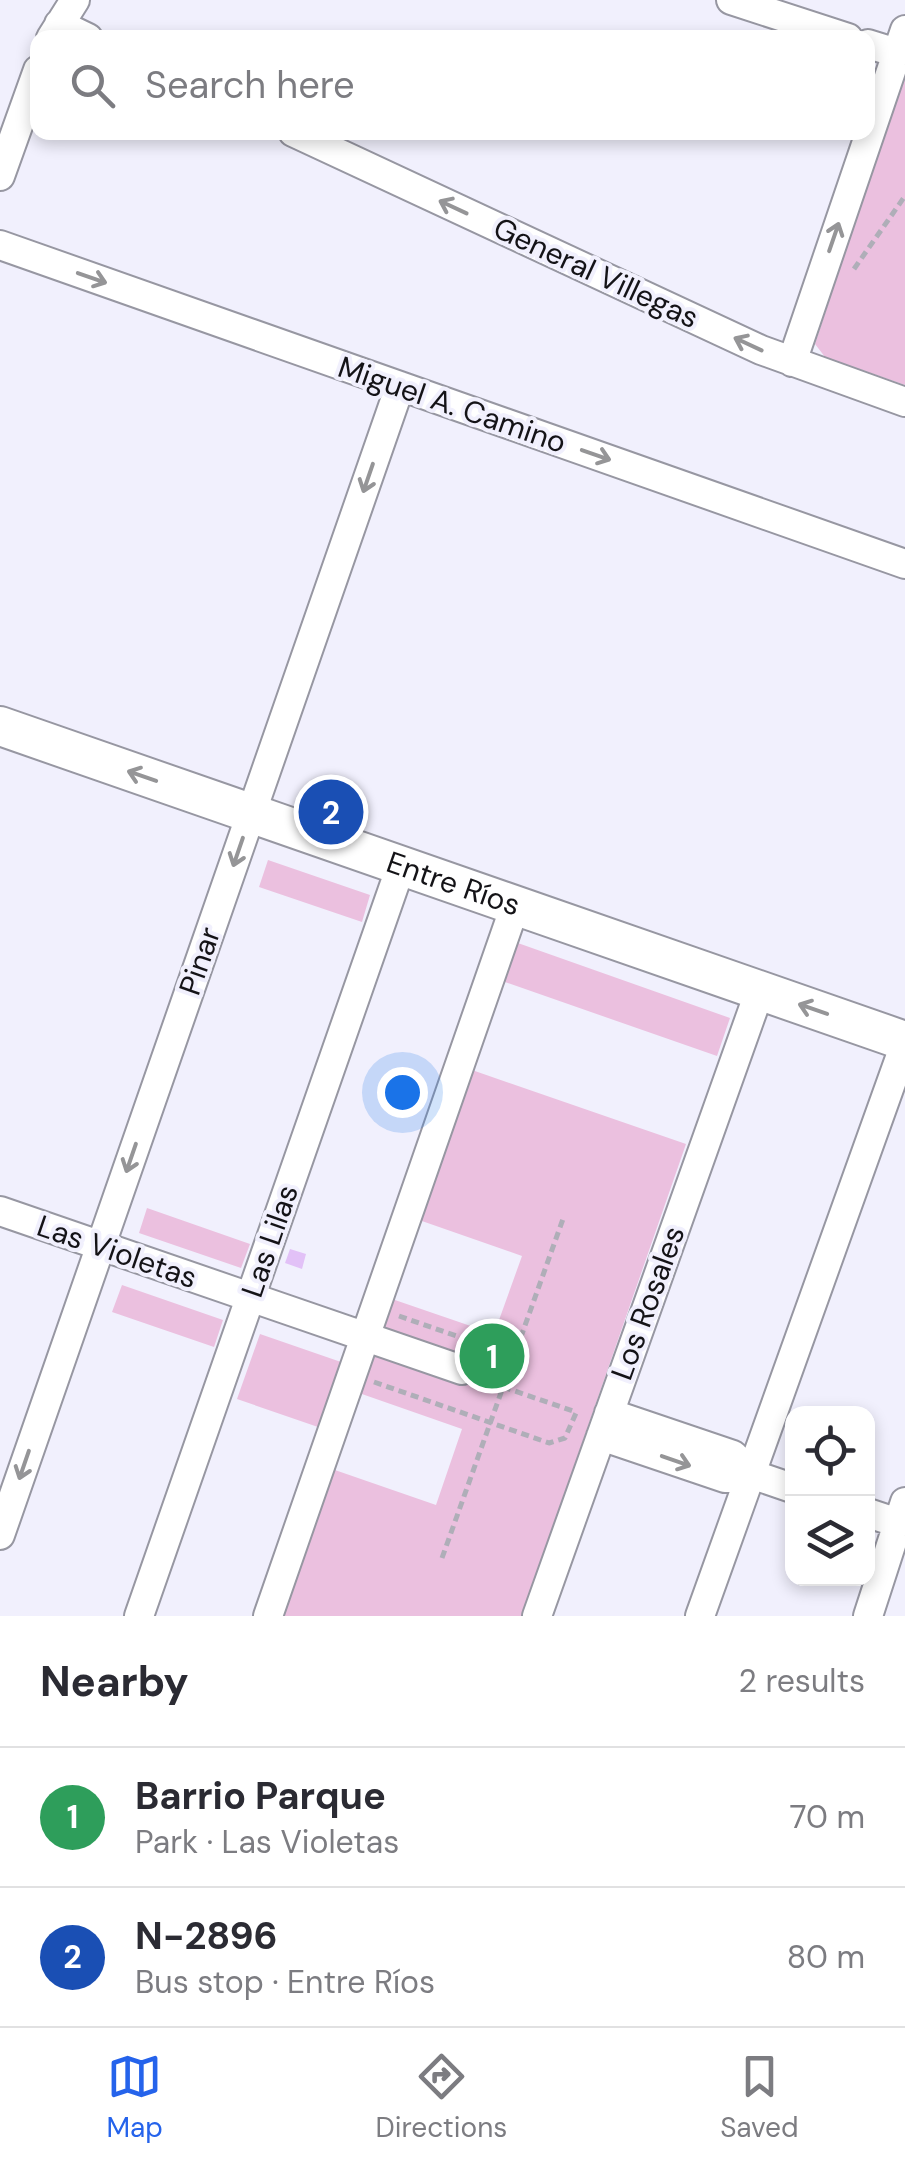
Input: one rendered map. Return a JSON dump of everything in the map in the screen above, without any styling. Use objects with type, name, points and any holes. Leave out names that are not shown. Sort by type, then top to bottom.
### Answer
[{"type":"street","points":[[56,30],[75,0]]},
{"type":"street","points":[[731,0],[823,30]]},
{"type":"street","points":[[875,43],[901,41],[875,118]]},
{"type":"street","points":[[0,176],[30,92]]},
{"type":"street","name":"General Villegas","points":[[310,140],[792,362],[905,402]]},
{"type":"street","points":[[792,362],[867,140]]},
{"type":"street","name":"Miguel A. Camino","points":[[0,245],[905,564]]},
{"type":"street","name":"Pinar","points":[[0,1536],[400,386]]},
{"type":"street","name":"Entre Ríos","points":[[0,726],[905,1043]]},
{"type":"street","name":"Las Lilas","points":[[139,1616],[401,866]]},
{"type":"street","points":[[268,1616],[515,906]]},
{"type":"street","name":"Los Rosales","points":[[537,1616],[760,990]]},
{"type":"street","points":[[700,1616],[905,1043]]},
{"type":"street","name":"Las Violetas","points":[[0,1211],[462,1370]]},
{"type":"street","points":[[605,1424],[725,1478],[751,1474],[785,1486]]},
{"type":"street","points":[[868,1616],[902,1512],[875,1513]]},
{"type":"path","points":[[853,270],[905,196]]},
{"type":"path","points":[[442,1558],[562,1219]]},
{"type":"path","points":[[376,1308],[514,1356]]},
{"type":"path","points":[[352,1374],[555,1443],[566,1438],[576,1413]]},
{"type":"path","points":[[503,1387],[605,1424]]},
{"type":"shaded area","points":[[905,69],[905,385],[825,357],[815,344]]},
{"type":"shaded area","points":[[268,860],[370,895],[362,922],[259,887]]},
{"type":"shaded area","points":[[515,942],[730,1018],[717,1056],[502,981]]},
{"type":"shaded area","points":[[472,1070],[686,1144],[522,1616],[282,1616],[332,1469],[436,1505],[462,1429],[359,1393],[392,1299],[494,1334],[522,1256],[419,1220]]},
{"type":"shaded area","points":[[147,1208],[250,1244],[241,1268],[139,1233]]},
{"type":"shaded area","points":[[122,1285],[223,1320],[214,1347],[112,1312]]},
{"type":"shaded area","points":[[260,1334],[341,1362],[318,1427],[237,1399]]},
{"type":"building","points":[[290,1249],[306,1254],[302,1269],[285,1263]]},
{"type":"place","name":"N-2896","points":[[331,812]]},
{"type":"place","name":"Barrio Parque","points":[[492,1356]]}]
